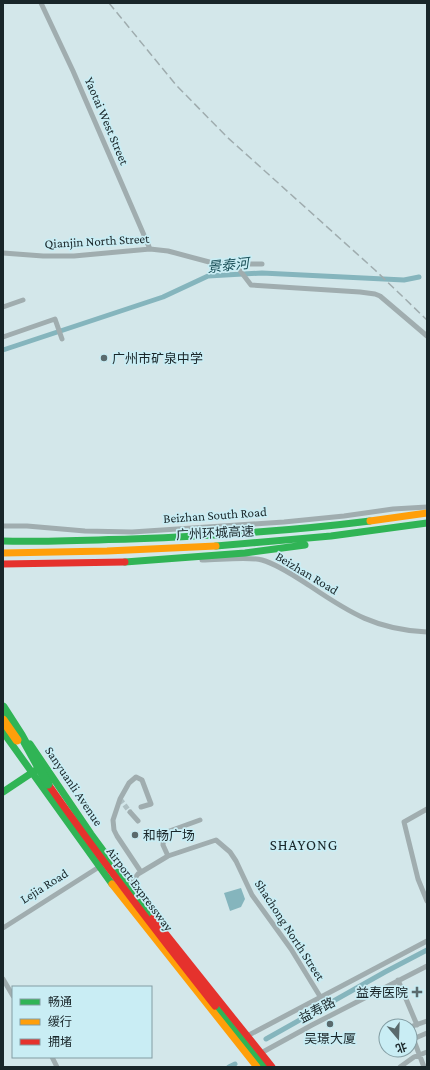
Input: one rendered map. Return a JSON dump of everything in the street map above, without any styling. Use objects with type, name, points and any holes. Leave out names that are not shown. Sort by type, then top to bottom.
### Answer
[{"type":"main road","name":"广州环城高速","points":[[3,540],[38,542],[244,533],[345,524],[427,512]]},
{"type":"main road","name":"广州环城高速","points":[[3,553],[69,553],[212,547],[381,531],[427,522]]},
{"type":"main road","points":[[3,564],[106,562],[245,553],[284,548],[381,531]]},
{"type":"main road","points":[[3,707],[21,735],[48,783]]},
{"type":"main road","name":"Sanyuanli Avenue","points":[[3,707],[44,764],[48,783],[99,867],[257,1067]]},
{"type":"main road","name":"Airport Expressway","points":[[3,720],[93,849],[179,961],[264,1067]]},
{"type":"main road","name":"Sanyuanli Avenue","points":[[4,736],[32,772],[48,783],[90,834],[181,955],[272,1067]]},
{"type":"main road","points":[[3,792],[44,764]]},
{"type":"street","name":"Yaotai West Street","points":[[42,3],[74,71],[150,249]]},
{"type":"street","name":"Qianjin North Street","points":[[3,253],[43,256],[74,256],[150,249],[168,251],[206,262],[262,264]]},
{"type":"street","points":[[235,264],[251,285],[375,294],[384,299],[427,336]]},
{"type":"street","points":[[3,307],[23,300]]},
{"type":"street","points":[[3,337],[55,320],[62,339]]},
{"type":"street","name":"Beizhan South Road","points":[[3,526],[132,532],[284,522],[393,509],[427,507]]},
{"type":"street","name":"Beizhan Road","points":[[3,567],[95,566],[243,559],[262,560],[271,563],[289,573],[345,610],[358,616],[391,628],[427,632]]},
{"type":"street","points":[[141,807],[151,804],[142,780],[136,777],[129,783],[120,799],[113,820],[116,836],[141,872]]},
{"type":"street","points":[[427,809],[404,822],[418,879],[427,900]]},
{"type":"street","points":[[130,812],[138,821]]},
{"type":"street","points":[[168,856],[162,845],[164,833],[200,820]]},
{"type":"street","name":"Shachong North Street","points":[[129,886],[138,874],[168,856],[216,840],[230,852],[236,861],[252,895],[291,949],[321,998]]},
{"type":"street","name":"Lejia Road","points":[[3,928],[99,867]]},
{"type":"street","points":[[247,1036],[427,942]]},
{"type":"street","name":"益寿路","points":[[261,1053],[427,966]]},
{"type":"street","points":[[3,979],[12,994]]},
{"type":"street","points":[[398,980],[413,1018]]},
{"type":"street","points":[[418,1050],[424,1067]]},
{"type":"street","points":[[400,1067],[414,1057],[427,1052]]},
{"type":"street","points":[[52,1058],[57,1067]]},
{"type":"water","points":[[241,888],[245,899],[241,907],[230,911],[224,893]]},
{"type":"waterway","name":"景泰河","points":[[3,350],[163,297],[208,276],[262,273],[404,280],[419,277]]},
{"type":"waterway","points":[[266,1039],[427,950]]},
{"type":"waterway","points":[[229,1067],[235,1064]]},
{"type":"tunnel","points":[[120,799],[130,812]]},
{"type":"railway","points":[[109,3],[176,85],[227,137],[375,270],[427,320]]},
{"type":"traffic: fast","points":[[3,541],[131,539],[251,533],[370,521]]},
{"type":"traffic: fast","points":[[216,546],[331,536],[427,523]]},
{"type":"traffic: fast","points":[[125,562],[245,553],[305,545]]},
{"type":"traffic: fast","points":[[3,707],[21,735],[48,784]]},
{"type":"traffic: fast","points":[[3,732],[112,884]]},
{"type":"traffic: fast","points":[[30,744],[91,834],[153,918]]},
{"type":"traffic: fast","points":[[3,792],[36,770]]},
{"type":"traffic: fast","points":[[215,1006],[264,1067]]},
{"type":"traffic: slow","points":[[370,521],[427,513]]},
{"type":"traffic: slow","points":[[3,553],[107,551],[216,546]]},
{"type":"traffic: slow","points":[[3,720],[17,740]]},
{"type":"traffic: slow","points":[[112,884],[257,1067]]},
{"type":"traffic: jam","points":[[3,564],[125,562]]},
{"type":"traffic: jam","points":[[48,784],[88,841],[215,1006]]},
{"type":"traffic: jam","points":[[153,918],[272,1067]]},
{"type":"place","name":"广州市矿泉中学","points":[[104,358]]},
{"type":"place","name":"和畅广场","points":[[135,835]]},
{"type":"place","name":"益寿医院","points":[[417,992]]},
{"type":"place","name":"吴璟大厦","points":[[330,1024]]},
{"type":"district","name":"SHAYONG","points":[[304,845]]}]
